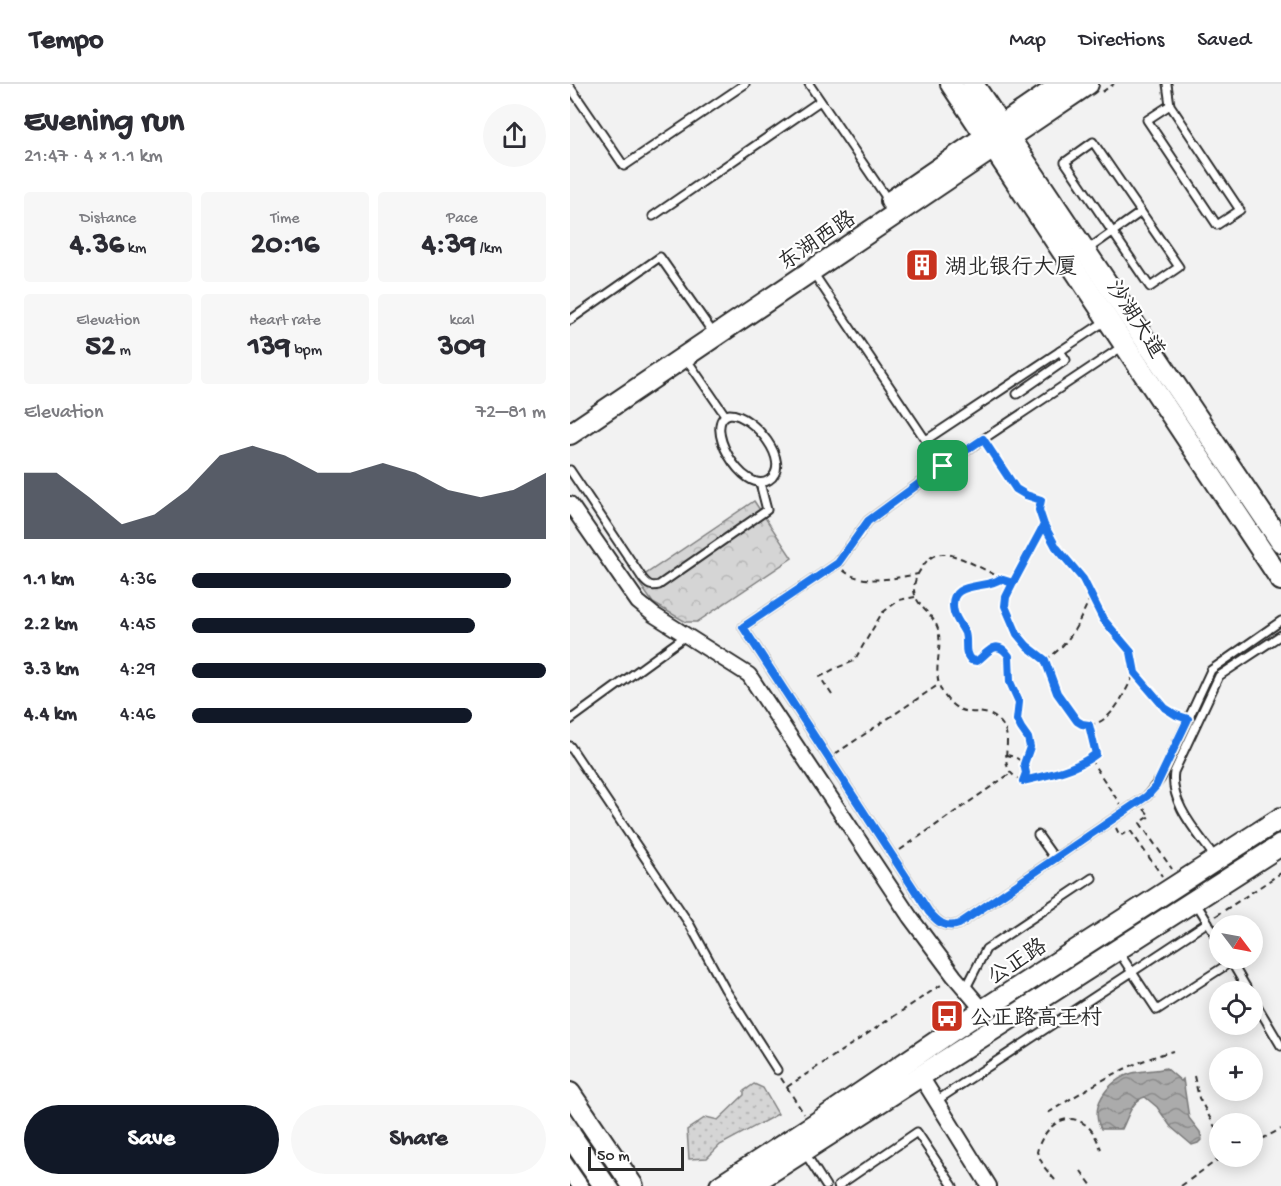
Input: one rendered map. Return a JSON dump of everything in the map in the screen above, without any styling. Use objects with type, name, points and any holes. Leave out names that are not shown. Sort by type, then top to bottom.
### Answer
[{"type":"main road","name":"沙湖大道","points":[[951,84],[997,137],[1085,251],[1281,542]]},
{"type":"main road","name":"沙湖大道","points":[[973,84],[997,137],[1109,319],[1281,579]]},
{"type":"main road","name":"东湖西路","points":[[570,434],[812,271],[997,137],[1062,84]]},
{"type":"main road","name":"东湖西路","points":[[570,422],[889,202],[1089,84]]},
{"type":"main road","name":"公正路","points":[[720,1186],[982,1010],[1281,818]]},
{"type":"main road","name":"公正路","points":[[749,1186],[1281,845]]},
{"type":"main road","points":[[570,1093],[629,1180],[651,1186]]},
{"type":"main road","points":[[570,1135],[605,1186]]},
{"type":"main road","points":[[570,1166],[584,1186]]},
{"type":"street","points":[[570,504],[638,602],[654,615],[749,675],[873,862],[954,976],[982,1010]]},
{"type":"street","points":[[920,1076],[989,1186]]},
{"type":"lane","points":[[570,87],[624,166],[745,84]]},
{"type":"lane","points":[[809,84],[889,202]]},
{"type":"lane","points":[[1167,84],[1170,105],[1239,210],[1218,225],[1148,120],[1170,105]]},
{"type":"lane","points":[[652,216],[820,101]]},
{"type":"lane","points":[[1093,142],[1179,267],[1150,287],[1112,232],[1065,162],[1093,142]]},
{"type":"lane","points":[[1085,251],[1141,212]]},
{"type":"lane","points":[[570,320],[660,257],[709,327]]},
{"type":"lane","points":[[812,271],[943,466]]},
{"type":"lane","points":[[926,440],[1109,319]]},
{"type":"lane","points":[[1125,344],[943,466],[868,521],[838,563],[743,627],[929,912],[949,927],[959,924],[1147,796],[1156,786],[1211,670],[1281,621]]},
{"type":"lane","points":[[1017,394],[1066,360],[1060,351]]},
{"type":"lane","points":[[685,356],[724,415]]},
{"type":"lane","points":[[735,414],[750,421],[774,453],[778,465],[769,480],[760,483],[747,479],[726,451],[719,428],[724,415],[735,414]]},
{"type":"lane","points":[[570,470],[650,586],[659,585],[767,510],[760,483]]},
{"type":"lane","points":[[570,720],[687,635]]},
{"type":"lane","points":[[1216,859],[1181,808],[1174,788],[1174,772],[1219,676],[1281,635]]},
{"type":"lane","points":[[570,746],[690,925],[725,989],[777,1070]]},
{"type":"lane","points":[[1038,835],[1055,859]]},
{"type":"lane","points":[[965,990],[986,949],[1092,878]]},
{"type":"lane","points":[[936,1101],[1208,922],[1195,900]]},
{"type":"lane","points":[[1117,950],[1157,1010],[1217,969]]},
{"type":"lane","points":[[1263,1016],[1281,1046]]},
{"type":"lane","points":[[838,1186],[917,1132],[953,1186]]},
{"type":"lane","points":[[803,1150],[826,1186]]},
{"type":"path","points":[[983,439],[1016,489],[1041,500],[1039,510],[1044,525],[1056,547],[1083,579],[1103,619],[1131,652],[1135,673],[1165,708],[1188,719]]},
{"type":"path","points":[[1044,525],[1006,597],[1005,606],[1013,627],[1021,640],[1045,660],[1057,693],[1077,721],[1082,724],[1089,725],[1109,716],[1135,673]]},
{"type":"path","points":[[1013,583],[944,553],[927,560],[918,574],[914,589],[915,597],[932,616],[938,630],[938,685],[948,700],[958,709],[966,712],[987,713],[997,719],[1006,734],[1007,768],[1023,781],[1058,772],[1090,759],[1096,754],[1089,725]]},
{"type":"path","points":[[838,563],[847,573],[863,578],[892,579],[918,574]]},
{"type":"path","points":[[1000,579],[964,588],[956,596],[953,606],[964,633],[966,654],[971,660],[977,661],[990,649],[996,647],[1003,649],[1009,656],[1010,682],[1019,702],[1017,720],[1028,738],[1030,747],[1024,764],[1026,773],[1023,781]]},
{"type":"path","points":[[1045,660],[1062,649],[1092,594]]},
{"type":"path","points":[[832,695],[820,677],[854,661],[882,613],[899,600],[915,597]]},
{"type":"path","points":[[828,758],[938,685]]},
{"type":"path","points":[[1006,755],[1018,758],[1024,764]]},
{"type":"path","points":[[1090,759],[1125,811],[1125,822],[1115,828],[1120,836],[1130,830],[1162,876]]},
{"type":"path","points":[[892,856],[1011,773]]},
{"type":"path","points":[[1125,811],[1135,815],[1145,808],[1150,816],[1140,823],[1172,869]]},
{"type":"path","points":[[1208,922],[1281,873]]},
{"type":"path","points":[[788,1087],[954,976]]},
{"type":"path","points":[[1048,1113],[1098,1082],[1126,1068],[1151,1057],[1173,1051]]},
{"type":"path","points":[[777,1070],[812,1126]]},
{"type":"path","points":[[1194,1076],[1199,1098],[1209,1116]]},
{"type":"path","points":[[1055,1180],[1044,1167],[1037,1152],[1044,1134],[1055,1123],[1069,1118],[1078,1120],[1088,1126],[1101,1149]]},
{"type":"path","points":[[1263,1139],[1281,1130]]},
{"type":"path","points":[[1181,1186],[1209,1166]]},
{"type":"path","points":[[1081,1171],[1092,1186]]},
{"type":"green space","points":[[754,501],[792,558],[697,622],[686,622],[653,603],[637,580]]},
{"type":"green space","points":[[754,1084],[763,1088],[778,1114],[720,1145],[707,1158],[689,1159],[687,1130],[706,1117],[718,1120],[744,1095],[744,1091]]},
{"type":"water","points":[[1166,1068],[1181,1081],[1183,1079],[1189,1118],[1200,1132],[1202,1139],[1198,1143],[1192,1145],[1171,1127],[1157,1107],[1145,1097],[1134,1105],[1122,1129],[1101,1129],[1097,1110],[1105,1092],[1112,1085],[1129,1074]]},
{"type":"place","name":"湖北银行大厦","points":[[922,265]]},
{"type":"place","name":"公正路高王村","points":[[947,1016]]},
{"type":"route","points":[[943,466],[868,521],[838,563],[743,627],[929,912],[949,927],[959,924],[1147,796],[1156,786],[1188,719],[1165,708],[1135,673],[1131,652],[1103,619],[1083,579],[1056,547],[1044,525],[1013,583],[1000,579],[964,588],[956,596],[953,606],[964,633],[966,654],[971,660],[977,661],[990,649],[996,647],[1003,649],[1009,656],[1011,687],[1019,702],[1017,720],[1028,738],[1030,747],[1024,764],[1026,773],[1023,781],[1058,772],[1085,762],[1096,754],[1089,725],[1077,721],[1057,693],[1045,660],[1021,640],[1005,606],[1006,597],[1044,525],[1039,510],[1041,500],[1016,489],[983,439],[943,466]]}]
